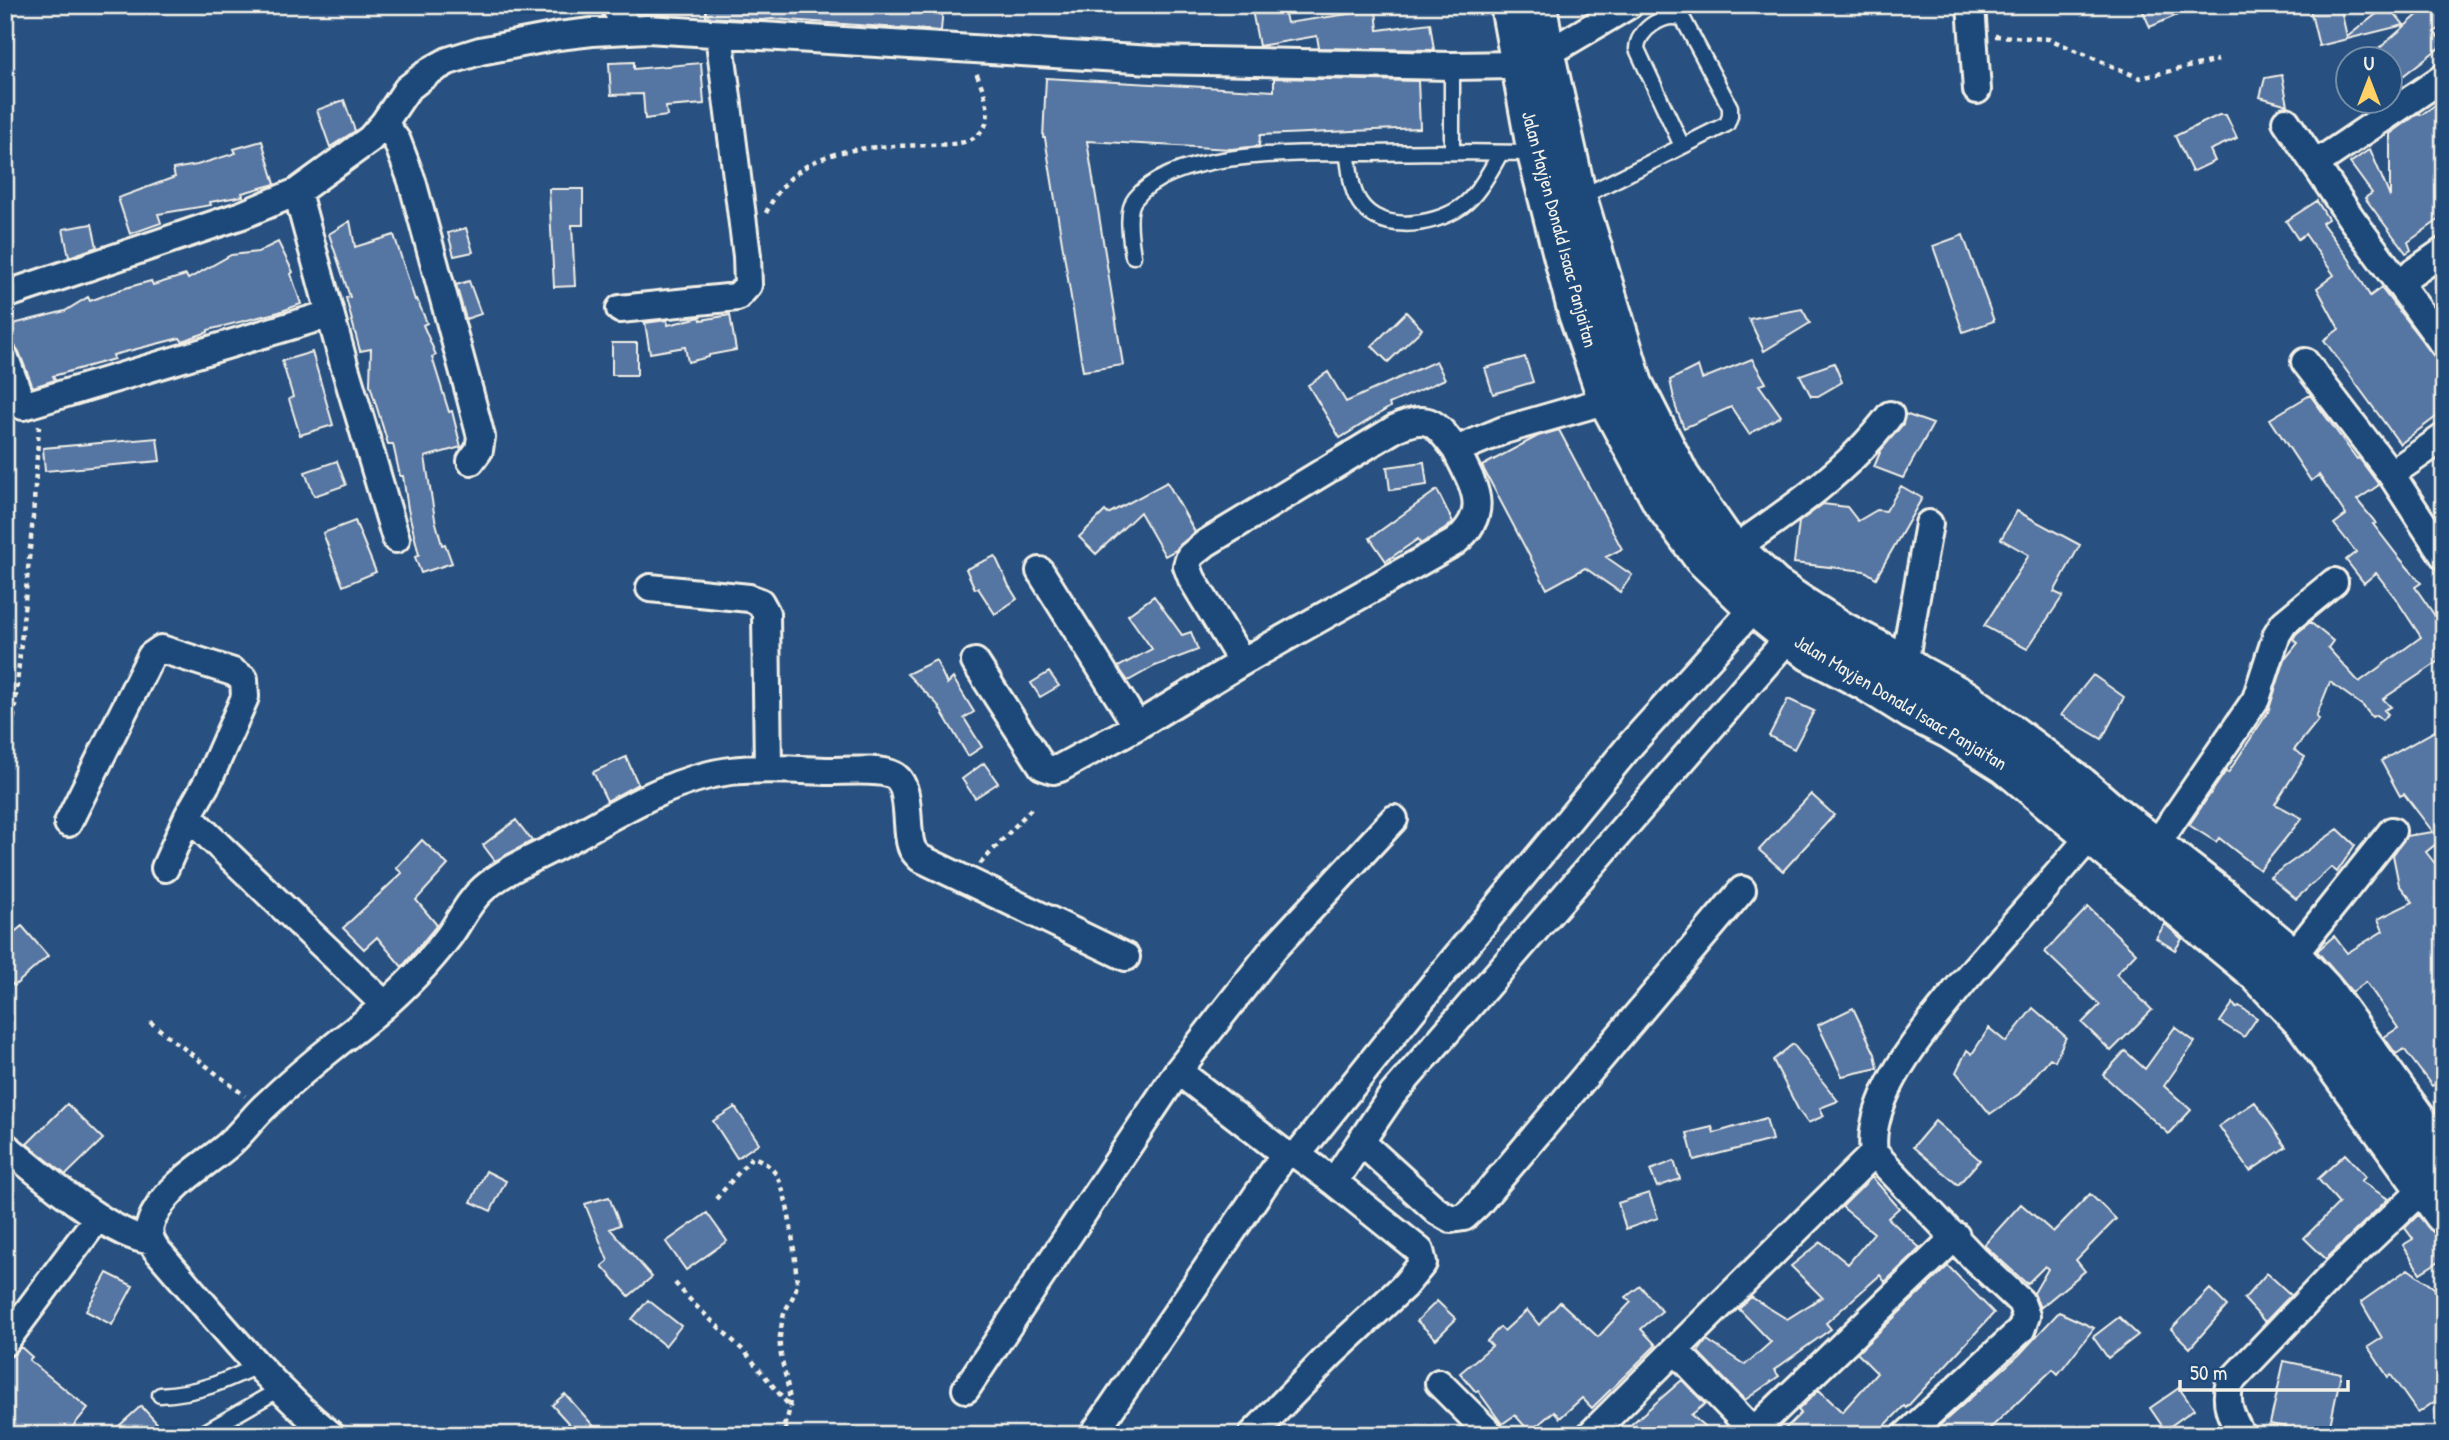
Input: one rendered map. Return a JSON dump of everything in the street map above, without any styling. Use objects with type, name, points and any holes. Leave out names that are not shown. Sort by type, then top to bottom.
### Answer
[{"type":"highway","name":"Jalan Mayjen Donald Isaac Panjaitan","points":[[1510,5],[1532,60],[1577,198],[1633,384],[1680,477],[1722,538],[1774,587],[1843,632],[1965,700],[2080,786],[2101,823],[2274,989],[2439,1183]]},
{"type":"highway","name":"Jalan Mayjen Donald Isaac Panjaitan","points":[[1537,5],[1519,154],[1608,400],[1662,501],[1703,557],[1755,607],[1811,652],[1950,729],[2101,823],[2154,848],[2220,897],[2292,957],[2323,990],[2439,1183]]},
{"type":"street","points":[[614,5],[628,30]]},
{"type":"street","points":[[5,295],[242,215],[297,192],[370,139],[407,89],[430,71],[448,61],[521,42],[628,30],[964,47],[1153,60],[1452,66],[1532,60],[1629,5]]},
{"type":"street","points":[[1971,5],[1977,90]]},
{"type":"street","points":[[620,309],[737,297],[748,285],[747,257],[719,34]]},
{"type":"street","points":[[2316,163],[2444,77]]},
{"type":"street","points":[[2286,121],[2351,218],[2444,345]]},
{"type":"street","points":[[384,123],[397,141],[412,181],[481,437],[479,450],[471,461]]},
{"type":"street","points":[[297,192],[396,539]]},
{"type":"street","points":[[2398,283],[2444,251]]},
{"type":"street","points":[[5,358],[23,406],[330,314]]},
{"type":"street","points":[[2305,362],[2391,474],[2444,556]]},
{"type":"street","points":[[1456,450],[1504,430],[1608,400]]},
{"type":"street","points":[[1734,549],[1816,491],[1873,438],[1890,415]]},
{"type":"street","points":[[975,662],[1036,758],[1047,768],[1060,768],[1455,542],[1470,529],[1477,513],[1477,498],[1456,450],[1439,427],[1422,421],[1396,428],[1206,543],[1190,556],[1187,566],[1192,579],[1242,662]]},
{"type":"street","points":[[2391,474],[2444,437]]},
{"type":"street","points":[[1904,664],[1929,524]]},
{"type":"street","points":[[1040,572],[1137,726]]},
{"type":"street","points":[[2154,848],[2256,699],[2277,634],[2284,623],[2334,582]]},
{"type":"street","points":[[650,588],[749,598],[760,602],[766,613],[768,769]]},
{"type":"street","points":[[1093,1435],[1291,1154],[1632,743],[1755,607]]},
{"type":"street","points":[[1334,1182],[1393,1094],[1790,636]]},
{"type":"street","points":[[68,823],[151,656],[161,649],[233,672],[244,679],[245,697],[165,868]]},
{"type":"street","points":[[149,1240],[148,1232],[158,1208],[192,1172],[242,1133],[262,1109],[385,1005],[418,973],[449,936],[473,899],[498,878],[609,817],[673,787],[730,771],[768,769],[894,775],[905,792],[911,849],[920,858],[1126,957]]},
{"type":"street","points":[[188,816],[385,1005]]},
{"type":"street","points":[[966,1389],[1178,1071],[1274,948],[1394,819]]},
{"type":"street","points":[[1906,1435],[2021,1330],[2026,1316],[2021,1302],[1975,1259],[1956,1236],[1874,1153],[1872,1140],[1880,1106],[1893,1078],[1914,1045],[1975,968],[2101,823]]},
{"type":"street","points":[[2292,957],[2392,831]]},
{"type":"street","points":[[1359,1144],[1437,1212],[1451,1219],[1464,1217],[1479,1204],[1742,890]]},
{"type":"street","points":[[1178,1071],[1291,1154],[1334,1182],[1420,1251],[1423,1263],[1404,1286],[1332,1353],[1252,1435]]},
{"type":"street","points":[[5,1146],[98,1217],[120,1230],[149,1240],[257,1366],[331,1435]]},
{"type":"street","points":[[1590,1435],[1874,1153]]},
{"type":"street","points":[[2241,1435],[2229,1412],[2226,1396],[2230,1382],[2337,1270],[2439,1183]]},
{"type":"street","points":[[7,1335],[98,1217]]},
{"type":"street","points":[[1421,1256],[1451,1219]]},
{"type":"street","points":[[1675,1350],[1753,1433],[1956,1236]]},
{"type":"street","points":[[1439,1383],[1491,1435]]},
{"type":"lane","points":[[1577,198],[1727,124],[1730,107],[1683,19],[1675,15],[1642,33],[1637,39],[1637,49],[1682,146]]},
{"type":"lane","points":[[1452,66],[1452,152]]},
{"type":"lane","points":[[1133,257],[1129,224],[1133,200],[1154,181],[1203,163],[1314,152],[1519,154]]},
{"type":"lane","points":[[1347,153],[1356,196],[1372,216],[1402,225],[1440,218],[1464,205],[1485,179],[1519,154]]},
{"type":"lane","points":[[160,1395],[195,1392],[257,1366]]},
{"type":"lane","points":[[200,1435],[280,1389]]},
{"type":"path","points":[[1973,35],[2049,39],[2140,78],[2218,60]]},
{"type":"path","points":[[747,257],[772,200],[783,183],[798,169],[846,151],[956,144],[981,132],[986,123],[986,99],[964,47]]},
{"type":"path","points":[[5,757],[12,748],[40,433],[39,426],[23,406]]},
{"type":"path","points":[[965,879],[1031,809]]},
{"type":"path","points":[[150,1022],[262,1109]]},
{"type":"path","points":[[716,1199],[752,1157],[757,1157],[776,1173],[784,1191],[797,1284],[795,1297],[784,1313],[780,1338],[791,1409],[784,1427],[777,1435]]},
{"type":"path","points":[[675,1283],[745,1352],[791,1409]]},
{"type":"path","points":[[784,1427],[791,1435]]},
{"type":"building","points":[[706,5],[943,7],[941,31],[706,17]]},
{"type":"building","points":[[1251,5],[1283,5],[1287,23],[1376,10],[1378,30],[1430,23],[1434,50],[1319,48],[1317,36],[1259,46]]},
{"type":"building","points":[[2140,5],[2200,5],[2150,27]]},
{"type":"building","points":[[2309,5],[2340,5],[2347,37],[2388,5],[2404,25],[2319,46]]},
{"type":"building","points":[[2429,5],[2444,5],[2444,26],[2434,32],[2444,44],[2404,75],[2404,46],[2382,46]]},
{"type":"building","points":[[634,62],[634,69],[701,63],[704,104],[666,107],[667,116],[645,119],[643,94],[611,95],[609,63]]},
{"type":"building","points":[[2282,75],[2288,105],[2260,97],[2265,78]]},
{"type":"building","points":[[1046,78],[1274,91],[1274,78],[1418,81],[1420,128],[1260,135],[1259,146],[1231,149],[1087,141],[1123,365],[1083,371],[1043,138]]},
{"type":"building","points":[[2444,99],[2444,216],[2408,242],[2411,250],[2406,253],[2365,198],[2372,193],[2350,163],[2370,149],[2390,197],[2390,134]]},
{"type":"building","points":[[344,100],[355,131],[330,147],[317,110]]},
{"type":"building","points":[[2219,115],[2226,115],[2237,138],[2210,150],[2215,161],[2192,172],[2175,136]]},
{"type":"building","points":[[262,141],[275,184],[242,193],[243,196],[210,202],[211,205],[158,214],[161,223],[130,234],[118,198],[175,177],[173,169],[236,153],[234,149]]},
{"type":"building","points":[[549,189],[583,189],[583,225],[572,225],[575,286],[554,287]]},
{"type":"building","points":[[2317,201],[2328,219],[2322,223],[2349,259],[2370,296],[2381,288],[2444,369],[2444,411],[2400,444],[2324,340],[2339,329],[2317,288],[2334,275],[2305,234],[2298,239],[2286,221]]},
{"type":"building","points":[[350,221],[355,247],[394,235],[415,300],[417,299],[427,323],[423,325],[436,355],[432,357],[449,412],[452,411],[461,447],[425,457],[435,519],[442,545],[445,544],[452,563],[421,573],[415,557],[419,555],[403,476],[400,476],[393,444],[388,444],[370,385],[371,349],[360,351],[346,298],[350,297],[329,234]]},
{"type":"building","points":[[92,224],[97,247],[69,257],[63,229]]},
{"type":"building","points":[[466,228],[473,252],[454,256],[448,233]]},
{"type":"building","points":[[1963,235],[1994,321],[1963,332],[1933,246]]},
{"type":"building","points":[[278,242],[293,272],[291,274],[301,304],[208,330],[182,341],[180,338],[113,355],[114,359],[53,376],[55,380],[33,387],[19,352],[14,345],[5,343],[5,326],[65,311],[88,297],[90,301],[151,281],[153,285],[186,275],[188,279],[231,255],[258,252]]},
{"type":"building","points":[[469,281],[481,314],[466,319],[456,285]]},
{"type":"building","points":[[1802,309],[1810,323],[1764,351],[1749,319]]},
{"type":"building","points":[[1406,312],[1422,329],[1388,362],[1372,346]]},
{"type":"building","points":[[730,315],[736,350],[688,362],[685,347],[650,353],[645,323],[667,320],[668,325],[700,317],[701,320]]},
{"type":"building","points":[[612,343],[637,343],[637,375],[612,375]]},
{"type":"building","points":[[312,352],[333,425],[300,435],[289,399],[293,397],[282,361]]},
{"type":"building","points":[[1525,357],[1533,382],[1493,394],[1485,368]]},
{"type":"building","points":[[1752,359],[1766,383],[1759,385],[1781,416],[1749,434],[1731,407],[1684,428],[1670,380],[1698,366],[1702,379]]},
{"type":"building","points":[[1436,361],[1445,379],[1389,404],[1390,407],[1340,438],[1308,385],[1328,372],[1346,402]]},
{"type":"building","points":[[1834,363],[1842,382],[1818,396],[1811,396],[1800,375]]},
{"type":"building","points":[[2310,395],[2379,485],[2357,500],[2421,583],[2415,587],[2444,629],[2444,658],[2383,699],[2391,707],[2384,710],[2388,714],[2382,720],[2376,715],[2372,717],[2363,706],[2330,682],[2316,717],[2319,719],[2294,750],[2305,757],[2275,804],[2302,818],[2260,870],[2219,838],[2216,842],[2189,825],[2226,771],[2228,773],[2268,712],[2285,659],[2298,643],[2293,639],[2296,634],[2310,622],[2333,641],[2328,648],[2359,682],[2421,637],[2376,573],[2364,583],[2346,560],[2356,552],[2334,524],[2346,515],[2319,475],[2311,481],[2270,419]]},
{"type":"building","points":[[1905,414],[1933,424],[1903,478],[1874,467],[1881,450],[1903,424]]},
{"type":"building","points":[[1559,430],[1622,549],[1606,557],[1632,575],[1620,592],[1585,568],[1547,589],[1482,466],[1538,436]]},
{"type":"building","points":[[157,438],[160,461],[45,471],[43,448]]},
{"type":"building","points":[[337,461],[346,485],[314,496],[305,472]]},
{"type":"building","points":[[1424,462],[1427,485],[1390,490],[1387,467]]},
{"type":"building","points":[[1167,482],[1195,532],[1176,550],[1165,556],[1140,512],[1096,554],[1079,537],[1105,511],[1108,514]]},
{"type":"building","points":[[1901,486],[1922,498],[1876,578],[1865,571],[1794,563],[1799,522],[1823,504],[1847,507],[1858,521],[1877,510],[1886,511]]},
{"type":"building","points":[[1437,490],[1453,522],[1420,544],[1418,539],[1386,561],[1370,538]]},
{"type":"building","points":[[2017,511],[2080,545],[2054,592],[2063,596],[2027,649],[1984,626],[2029,555],[2001,539]]},
{"type":"building","points":[[355,521],[376,572],[343,586],[323,533]]},
{"type":"building","points":[[995,556],[1017,599],[995,614],[978,588],[975,589],[966,569]]},
{"type":"building","points":[[1154,596],[1182,635],[1191,632],[1198,650],[1155,666],[1128,681],[1118,667],[1152,649],[1128,615]]},
{"type":"building","points":[[936,660],[947,684],[953,678],[974,712],[964,718],[982,747],[968,756],[937,704],[907,674]]},
{"type":"building","points":[[1049,672],[1059,686],[1040,697],[1031,683]]},
{"type":"building","points":[[2093,675],[2124,697],[2102,739],[2061,715]]},
{"type":"building","points":[[1788,699],[1814,711],[1794,749],[1769,736]]},
{"type":"building","points":[[2444,726],[2444,846],[2440,841],[2426,852],[2444,875],[2444,1078],[2432,1086],[2404,1049],[2396,1054],[2384,1037],[2398,1028],[2366,982],[2352,992],[2317,951],[2334,936],[2347,953],[2383,931],[2378,919],[2413,902],[2399,885],[2393,855],[2406,836],[2433,832],[2404,794],[2400,796],[2381,761]]},
{"type":"building","points":[[626,757],[638,784],[607,801],[593,772]]},
{"type":"building","points":[[984,763],[998,783],[975,798],[962,779]]},
{"type":"building","points":[[1811,794],[1834,815],[1783,871],[1759,850]]},
{"type":"building","points":[[516,820],[532,841],[495,861],[483,845]]},
{"type":"building","points":[[2338,829],[2355,845],[2337,872],[2331,867],[2296,899],[2270,877]]},
{"type":"building","points":[[422,840],[448,865],[416,900],[437,925],[402,967],[377,937],[364,949],[343,928],[402,873],[396,868]]},
{"type":"building","points":[[2088,907],[2136,953],[2116,974],[2152,1010],[2111,1051],[2082,1023],[2100,1005],[2045,952]]},
{"type":"building","points":[[2165,924],[2182,939],[2175,950],[2156,938]]},
{"type":"building","points":[[22,926],[48,956],[14,986],[5,976],[5,940]]},
{"type":"building","points":[[2233,1003],[2236,1008],[2239,1006],[2257,1018],[2244,1037],[2220,1022]]},
{"type":"building","points":[[1853,1008],[1875,1054],[1878,1068],[1842,1076],[1818,1025]]},
{"type":"building","points":[[2033,1008],[2066,1037],[2055,1061],[2050,1058],[2019,1094],[1990,1114],[1956,1072],[1967,1050],[1972,1054],[1989,1028],[2006,1042]]},
{"type":"building","points":[[2175,1027],[2195,1042],[2164,1086],[2191,1110],[2169,1134],[2103,1075],[2125,1051],[2145,1069]]},
{"type":"building","points":[[1793,1044],[1838,1101],[1820,1108],[1824,1116],[1808,1123],[1773,1060]]},
{"type":"building","points":[[2255,1102],[2286,1147],[2250,1171],[2219,1126]]},
{"type":"building","points":[[67,1104],[103,1139],[66,1175],[27,1144]]},
{"type":"building","points":[[735,1107],[759,1143],[737,1158],[713,1121]]},
{"type":"building","points":[[1766,1118],[1772,1140],[1694,1160],[1687,1133],[1712,1127],[1714,1133]]},
{"type":"building","points":[[1935,1121],[1980,1160],[1958,1185],[1913,1147]]},
{"type":"building","points":[[2345,1154],[2366,1177],[2361,1181],[2388,1199],[2326,1259],[2304,1238],[2339,1203],[2318,1179]]},
{"type":"building","points":[[1674,1161],[1680,1179],[1657,1187],[1650,1170]]},
{"type":"building","points":[[486,1171],[506,1181],[491,1211],[471,1202]]},
{"type":"building","points":[[1872,1177],[1899,1208],[1888,1218],[1920,1248],[1885,1282],[1880,1275],[1826,1323],[1831,1329],[1774,1370],[1779,1376],[1745,1400],[1698,1352],[1707,1340],[1745,1365],[1771,1342],[1739,1309],[1751,1297],[1787,1319],[1822,1297],[1791,1266],[1821,1242],[1848,1264],[1874,1233],[1842,1207]]},
{"type":"building","points":[[1649,1193],[1658,1218],[1626,1229],[1618,1203]]},
{"type":"building","points":[[2090,1194],[2116,1219],[2076,1260],[2085,1271],[2040,1308],[2034,1293],[2048,1269],[2045,1266],[2027,1284],[1984,1245],[2021,1204],[2053,1232]]},
{"type":"building","points":[[609,1197],[620,1225],[610,1229],[652,1277],[629,1296],[602,1266],[608,1261],[585,1204]]},
{"type":"building","points":[[707,1213],[727,1241],[686,1270],[666,1242]]},
{"type":"building","points":[[2418,1215],[2435,1234],[2444,1235],[2444,1258],[2420,1273],[2403,1245],[2413,1239],[2405,1228]]},
{"type":"building","points":[[1948,1266],[1994,1313],[1906,1408],[1904,1406],[1876,1435],[1779,1435],[1801,1413],[1798,1410],[1819,1390],[1842,1412],[1877,1373],[1857,1353]]},
{"type":"building","points":[[2408,1269],[2434,1288],[2444,1301],[2444,1395],[2418,1413],[2391,1375],[2388,1377],[2368,1347],[2382,1338],[2361,1302]]},
{"type":"building","points":[[107,1273],[133,1286],[112,1325],[86,1311]]},
{"type":"building","points":[[2267,1273],[2291,1295],[2265,1322],[2244,1299]]},
{"type":"building","points":[[1640,1286],[1662,1311],[1641,1329],[1656,1345],[1592,1408],[1582,1398],[1560,1418],[1554,1411],[1530,1432],[1515,1415],[1502,1424],[1478,1391],[1476,1392],[1460,1373],[1492,1346],[1487,1341],[1500,1327],[1504,1331],[1527,1310],[1539,1325],[1560,1302],[1598,1337],[1631,1302],[1626,1297]]},
{"type":"building","points":[[2210,1289],[2227,1306],[2190,1348],[2171,1329]]},
{"type":"building","points":[[648,1300],[681,1326],[665,1346],[632,1319]]},
{"type":"building","points":[[1437,1301],[1456,1319],[1436,1339],[1417,1321]]},
{"type":"building","points":[[2059,1312],[2094,1328],[2058,1374],[2053,1369],[1983,1435],[1931,1433],[2019,1355]]},
{"type":"building","points":[[2119,1317],[2138,1335],[2108,1358],[2093,1337]]},
{"type":"building","points":[[21,1347],[32,1357],[29,1360],[88,1408],[66,1435],[14,1435],[5,1428],[5,1357],[12,1356]]},
{"type":"building","points":[[2284,1361],[2341,1373],[2328,1435],[2270,1424]]},
{"type":"building","points":[[1682,1380],[1705,1404],[1691,1415],[1715,1435],[1619,1435]]},
{"type":"building","points":[[2179,1388],[2194,1409],[2165,1430],[2150,1408]]},
{"type":"building","points":[[565,1394],[599,1432],[597,1435],[579,1435],[552,1405]]},
{"type":"building","points":[[141,1406],[168,1435],[109,1435]]}]
